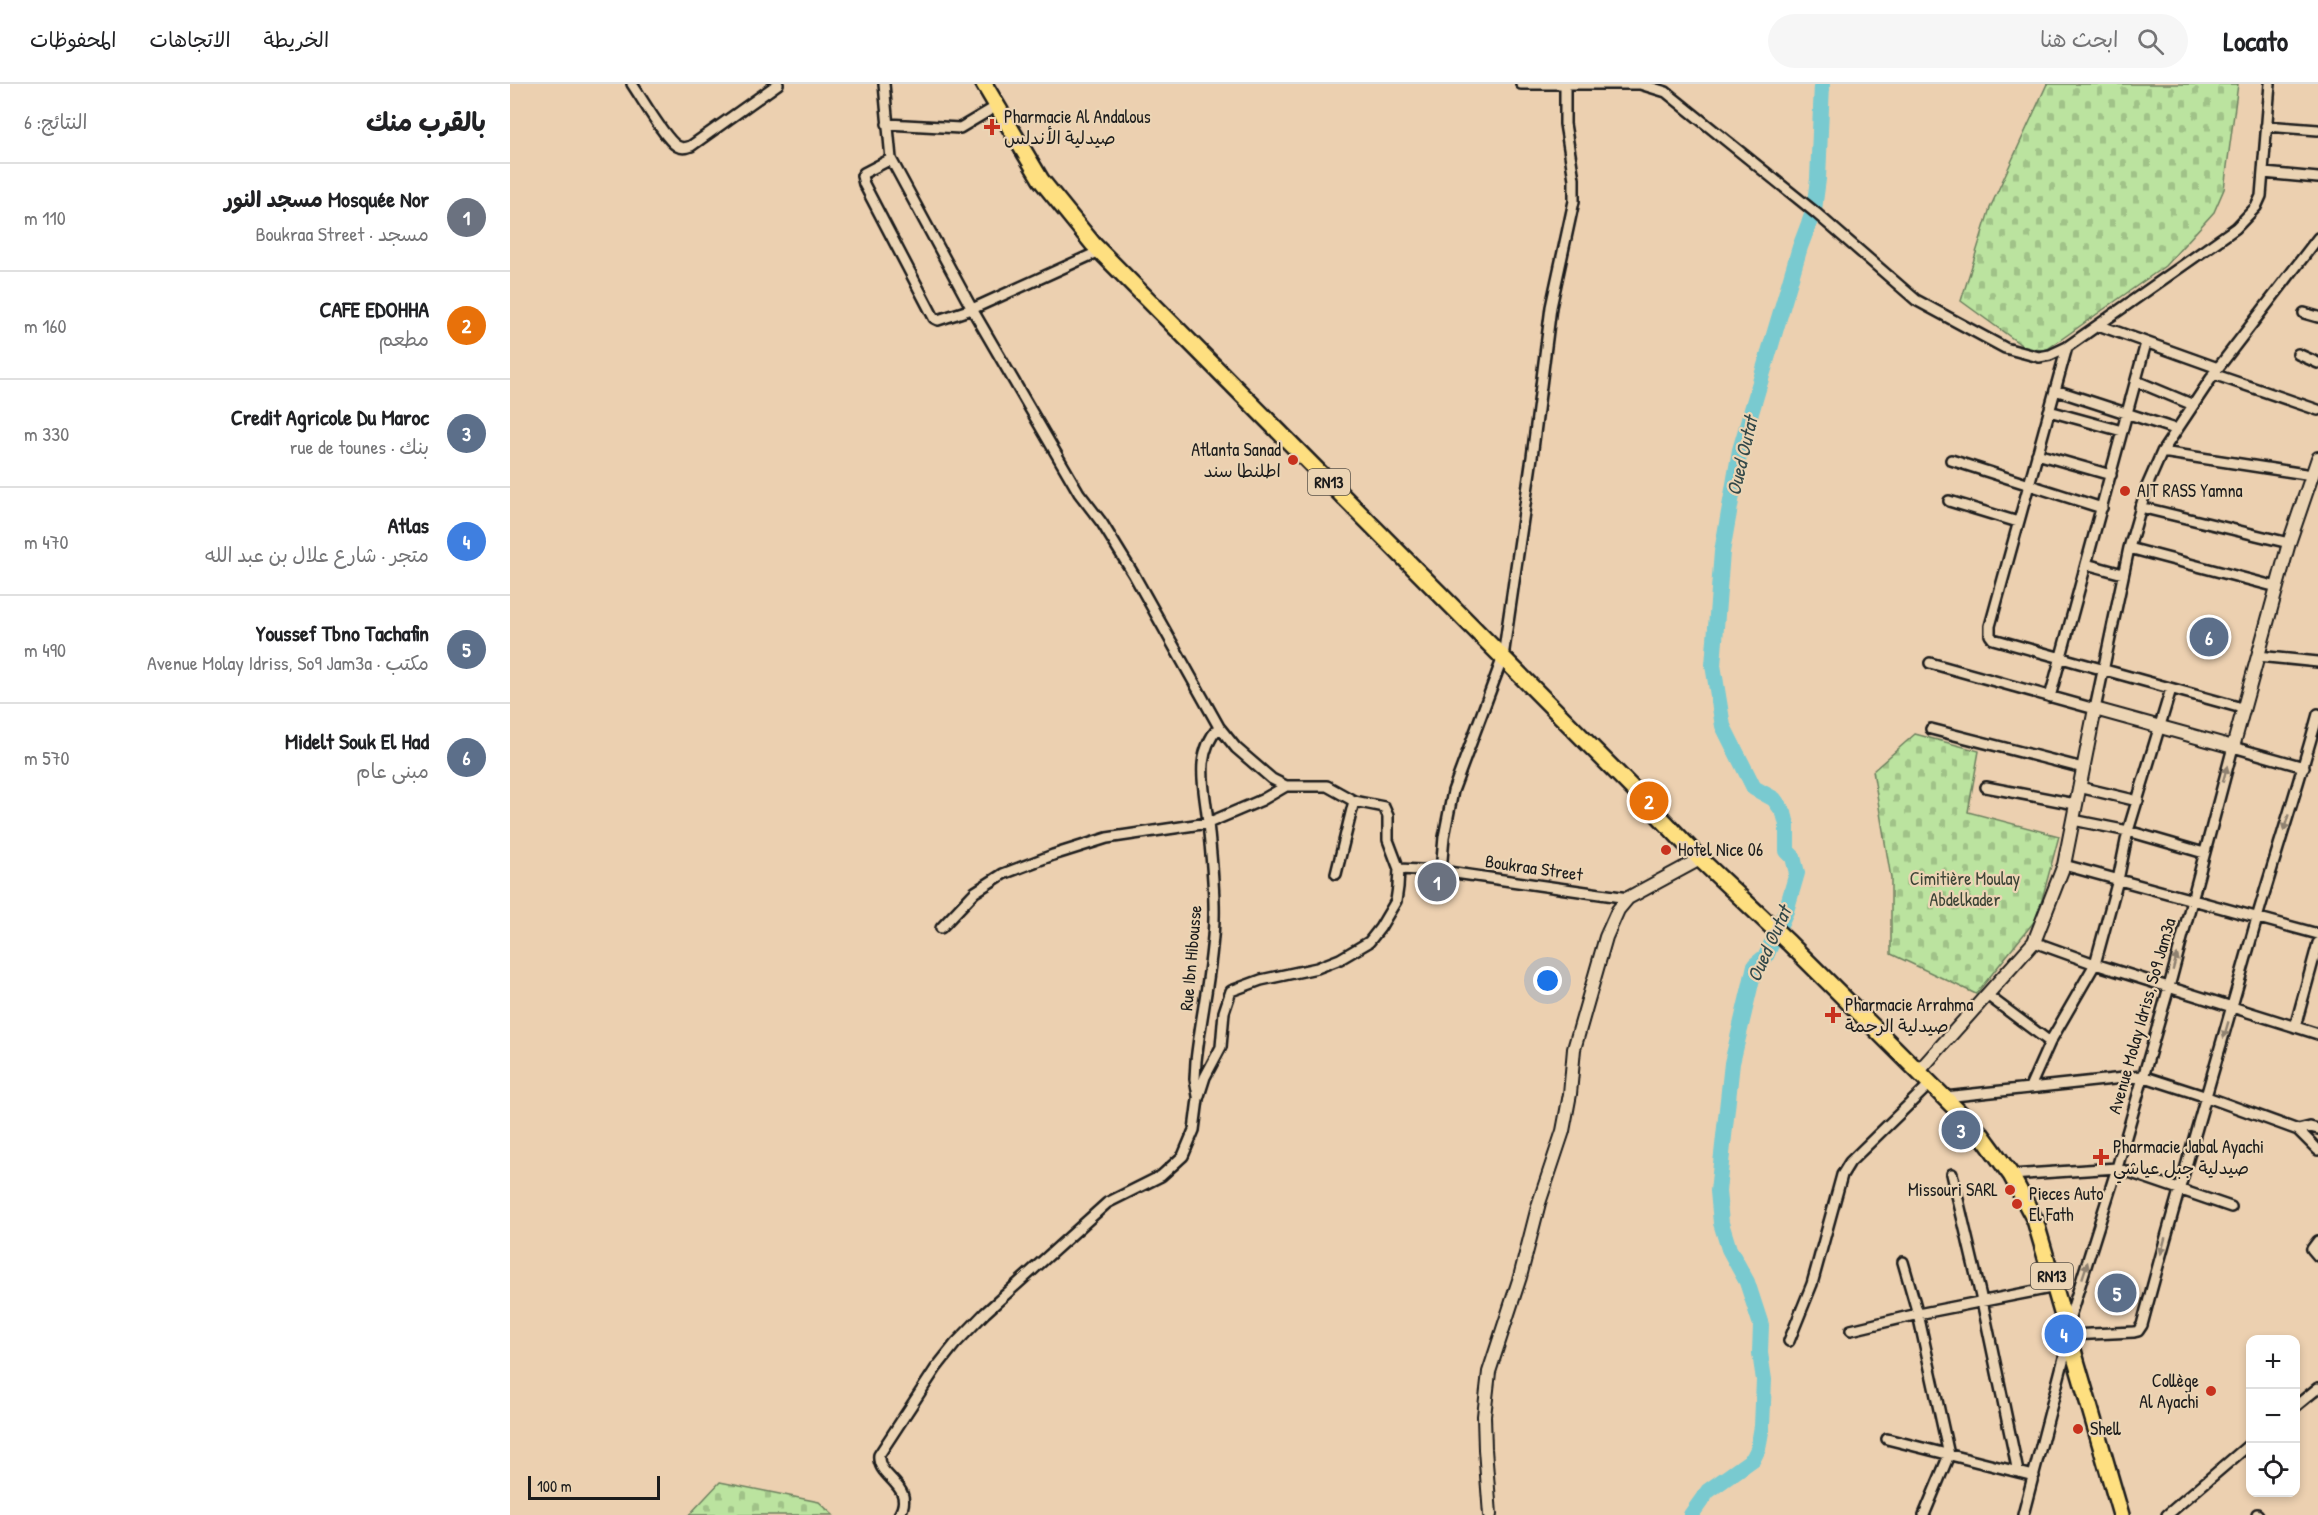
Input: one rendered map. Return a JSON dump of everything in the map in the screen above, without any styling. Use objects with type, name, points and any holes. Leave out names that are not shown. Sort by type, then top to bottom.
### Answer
[{"type":"main road","name":"RN13","points":[[984,84],[1041,180],[1100,251],[1700,859],[1740,895],[1981,1134],[2011,1175],[2035,1220],[2121,1515]]},
{"type":"street","points":[[632,84],[668,137],[679,148],[683,148],[691,146],[778,84]]},
{"type":"street","points":[[884,84],[891,159],[972,309],[1079,493],[1102,523],[1134,575],[1219,727],[1254,765],[1272,779],[1286,786],[1327,786],[1354,801],[1381,805],[1387,811],[1388,840],[1399,869],[1396,901],[1369,942],[1340,959],[1317,968],[1266,978],[1236,987],[1231,991],[1224,1012],[1221,1047],[1205,1077],[1198,1099],[1189,1147],[1174,1166],[1161,1176],[1121,1194],[1092,1214],[985,1313],[936,1368],[879,1455],[881,1465],[904,1495],[904,1503],[899,1515]]},
{"type":"street","points":[[1521,84],[1640,84],[1665,92],[1816,213],[1916,300],[2005,348],[2039,357],[2050,355],[2067,347],[2236,228],[2256,207],[2261,196],[2264,173],[2270,84]]},
{"type":"street","points":[[1441,871],[1444,837],[1453,791],[1503,657],[1532,457],[1547,330],[1574,201],[1574,179],[1565,124],[1565,85]]},
{"type":"street","points":[[887,124],[960,128],[997,106]]},
{"type":"street","points":[[2266,126],[2318,130]]},
{"type":"street","points":[[891,159],[864,174],[862,179],[934,318],[938,320],[972,309],[1100,251]]},
{"type":"street","points":[[2264,173],[2318,177]]},
{"type":"street","points":[[1918,1072],[2034,942],[2064,865],[2102,669],[2129,548],[2140,507],[2162,452],[2215,371],[2318,238]]},
{"type":"street","points":[[2304,313],[2318,317]]},
{"type":"street","points":[[2098,325],[2318,410]]},
{"type":"street","points":[[2050,697],[2146,343]]},
{"type":"street","points":[[2067,347],[1989,635],[1993,639],[2242,708]]},
{"type":"street","points":[[2298,354],[2318,363]]},
{"type":"street","points":[[2136,381],[2192,404]]},
{"type":"street","points":[[2055,390],[2175,429]]},
{"type":"street","points":[[2049,411],[2122,431]]},
{"type":"street","points":[[2162,452],[2312,475]]},
{"type":"street","points":[[2037,454],[2110,475]]},
{"type":"street","points":[[2233,747],[2289,543],[2318,458]]},
{"type":"street","points":[[1951,460],[2102,508]]},
{"type":"street","points":[[1949,501],[2018,522]]},
{"type":"street","points":[[2140,507],[2289,543]]},
{"type":"street","points":[[2129,548],[2277,587]]},
{"type":"street","points":[[2086,564],[2123,574]]},
{"type":"street","points":[[2258,656],[2318,662]]},
{"type":"street","points":[[1930,663],[2304,767]]},
{"type":"street","points":[[2030,1087],[2050,1042],[2095,964],[2118,880],[2128,831],[2171,689]]},
{"type":"street","points":[[2068,1330],[2138,1330],[2142,1325],[2178,1189],[2234,1006],[2257,918],[2318,714]]},
{"type":"street","name":"Rue Ibn Hibousse","points":[[1198,1099],[1195,1079],[1196,1061],[1214,920],[1208,823],[1203,784],[1203,754],[1207,742],[1219,727]]},
{"type":"street","points":[[1931,729],[2083,768]]},
{"type":"street","name":"Avenue Molay Idriss, So9 Jam3a","points":[[2023,1515],[2068,1330],[2169,987],[2233,747]]},
{"type":"street","points":[[941,928],[987,882],[1046,857],[1107,838],[1208,823],[1262,800],[1286,786]]},
{"type":"street","points":[[1986,787],[2075,804]]},
{"type":"street","points":[[2079,787],[2138,801]]},
{"type":"street","points":[[1336,874],[1354,801]]},
{"type":"street","points":[[2073,820],[2128,831],[2204,853]]},
{"type":"street","points":[[1490,1515],[1484,1416],[1490,1372],[1520,1277],[1539,1203],[1563,1131],[1570,1094],[1574,1049],[1610,924],[1628,898],[1700,859]]},
{"type":"street","points":[[2064,865],[2318,934]]},
{"type":"street","name":"Boukraa Street","points":[[1399,869],[1441,871],[1628,898]]},
{"type":"street","points":[[2034,942],[2095,964],[2318,1034]]},
{"type":"street","points":[[2295,1027],[2318,943]]},
{"type":"street","points":[[1987,995],[2050,1042]]},
{"type":"street","points":[[1945,1097],[2142,1076],[2298,1130],[2318,1150]]},
{"type":"street","points":[[1789,1341],[1812,1284],[1842,1175],[1850,1161],[1930,1084]]},
{"type":"street","points":[[2298,1130],[2318,1129]]},
{"type":"street","points":[[2011,1175],[2117,1168],[2231,1207]]},
{"type":"street","points":[[1952,1174],[1982,1301],[2018,1472]]},
{"type":"street","points":[[2318,1241],[2312,1249],[2318,1256]]},
{"type":"street","points":[[1903,1262],[1918,1314],[1949,1455],[1924,1515]]},
{"type":"street","points":[[1851,1330],[1918,1314],[2056,1287]]},
{"type":"street","points":[[2300,1402],[2318,1388]]},
{"type":"street","points":[[1887,1439],[2034,1476]]},
{"type":"street","points":[[2167,1515],[2246,1447]]},
{"type":"green space","points":[[2047,84],[2238,84],[2224,189],[2214,212],[2165,266],[2046,350],[2027,349],[1961,301],[1990,208]]},
{"type":"green space","name":"Cimitière Moulay Abdelkader","points":[[1915,734],[1979,751],[1968,812],[2059,836],[2037,918],[1976,994],[1891,954],[1891,878],[1873,771]]},
{"type":"green space","points":[[720,1482],[819,1502],[833,1515],[689,1515]]},
{"type":"waterway","name":"Oued Outat","points":[[1691,1515],[1708,1491],[1753,1459],[1758,1449],[1762,1426],[1764,1380],[1760,1353],[1761,1325],[1747,1282],[1729,1249],[1721,1223],[1718,1191],[1732,1063],[1755,965],[1766,956],[1786,911],[1797,873],[1793,857],[1787,851],[1787,825],[1784,813],[1774,799],[1754,788],[1723,726],[1713,665],[1722,552],[1740,450],[1800,247],[1814,210],[1818,179],[1822,84]]},
{"type":"place","name":"Pharmacie Al Andalous صيدلية الأندلس","points":[[992,127]]},
{"type":"place","name":"Atlanta Sanad اطلنطا سند","points":[[1293,460]]},
{"type":"place","name":"AIT RASS Yamna","points":[[2125,491]]},
{"type":"place","name":"Midelt Souk El Had","points":[[2209,637]]},
{"type":"place","name":"CAFE EDOHHA","points":[[1649,801]]},
{"type":"place","name":"Hotel Nice 06","points":[[1666,850]]},
{"type":"place","name":"Mosquée Nor مسجد النور","points":[[1437,882]]},
{"type":"place","name":"Pharmacie Arrahma صيدلية الرحمة","points":[[1833,1015]]},
{"type":"place","name":"Credit Agricole Du Maroc","points":[[1961,1130]]},
{"type":"place","name":"Pharmacie Jabal Ayachi صيدلية جبل عياشي","points":[[2101,1157]]},
{"type":"place","name":"Missouri SARL","points":[[2010,1190]]},
{"type":"place","name":"Pieces Auto El Fath","points":[[2017,1204]]},
{"type":"place","name":"Youssef Tbno Tachafin","points":[[2117,1293]]},
{"type":"place","name":"Atlas","points":[[2064,1334]]},
{"type":"place","name":"Collège Al Ayachi","points":[[2211,1391]]},
{"type":"place","name":"Shell","points":[[2078,1429]]}]
